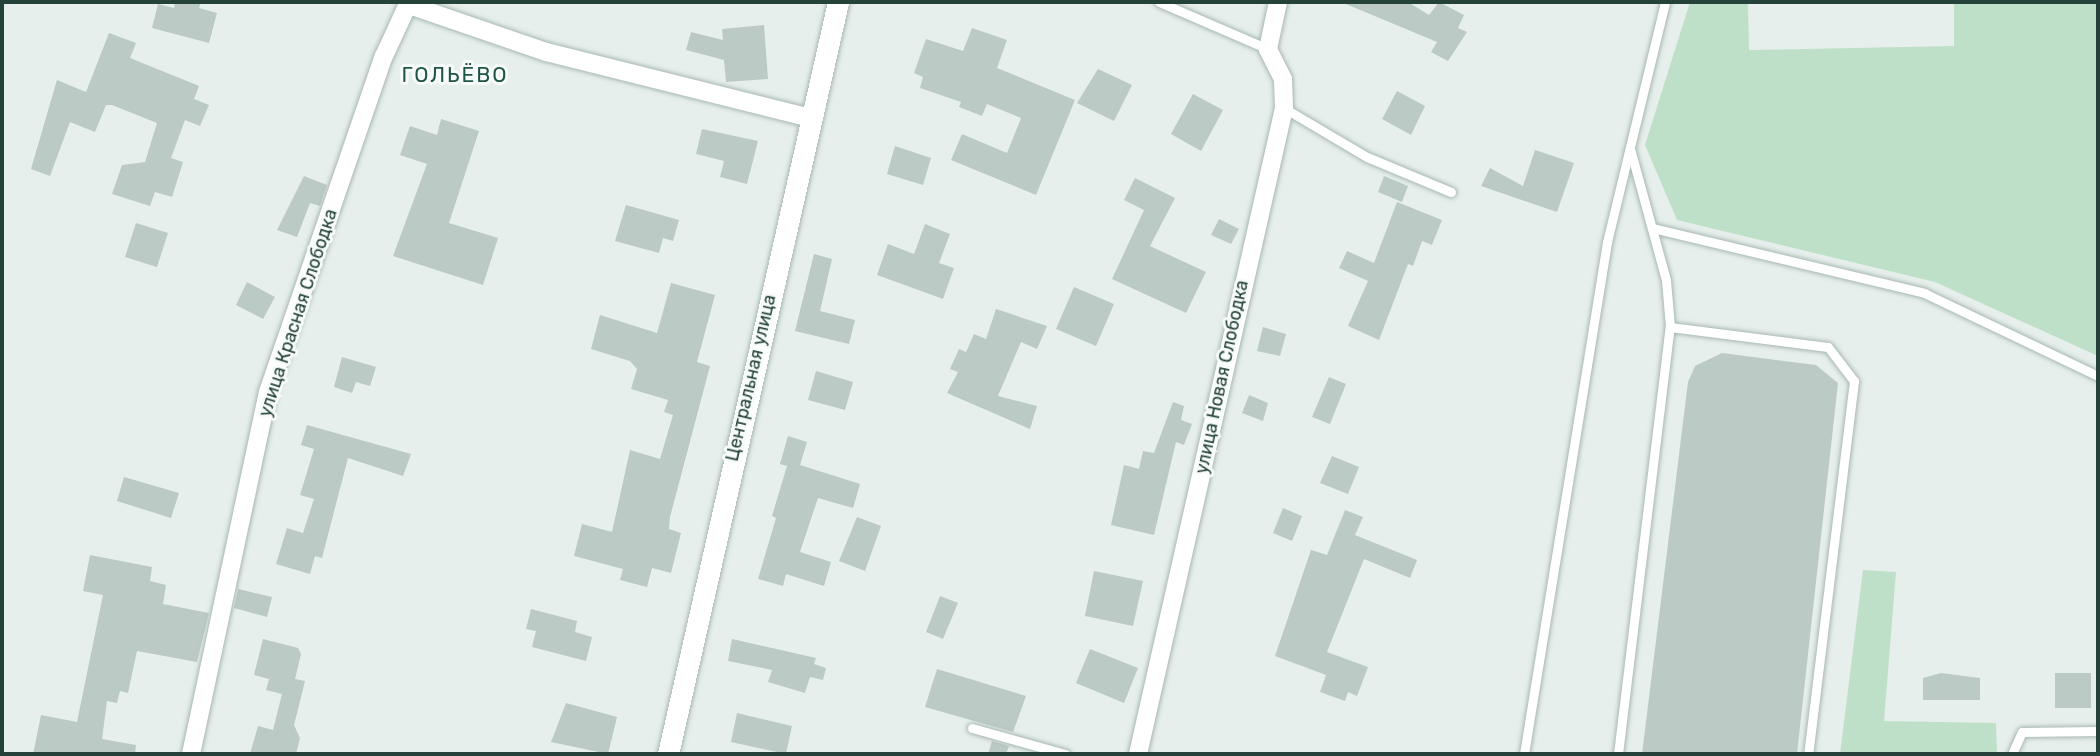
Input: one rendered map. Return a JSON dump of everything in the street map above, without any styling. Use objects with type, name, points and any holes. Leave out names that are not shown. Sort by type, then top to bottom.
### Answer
[{"type":"main road","name":"Центральная улица","points":[[668,754],[838,2]]},
{"type":"street","points":[[1268,49],[1278,2]]},
{"type":"street","name":"улица Красная Слободка","points":[[191,754],[268,392],[384,56],[410,4],[546,52],[811,118]]},
{"type":"street","name":"улица Новая Слободка","points":[[1138,754],[1284,108],[1283,79],[1268,49]]},
{"type":"lane","points":[[1159,2],[1268,49]]},
{"type":"lane","points":[[1524,754],[1607,242],[1665,2]]},
{"type":"lane","points":[[1284,108],[1367,157],[1451,192]]},
{"type":"lane","points":[[1618,754],[1670,327],[1652,228],[1630,147]]},
{"type":"lane","points":[[1652,228],[1924,293],[2098,376]]},
{"type":"lane","points":[[1670,327],[1828,347],[1854,381],[1808,754]]},
{"type":"lane","points":[[972,727],[1065,754]]},
{"type":"lane","points":[[2012,754],[2022,732],[2098,731]]},
{"type":"green space","points":[[1690,2],[1748,2],[1749,50],[1954,46],[1954,2],[2098,2],[2098,356],[1935,282],[1677,220],[1645,145]]},
{"type":"green space","points":[[1863,570],[1896,572],[1884,721],[1996,723],[1997,754],[1840,754]]},
{"type":"building","points":[[175,2],[201,2],[199,8],[217,13],[209,43],[152,28],[158,4],[174,8]]},
{"type":"building","points":[[1341,2],[1408,2],[1429,15],[1439,2],[1464,15],[1458,28],[1467,32],[1448,61],[1431,52],[1437,42]]},
{"type":"building","points":[[764,25],[768,79],[726,82],[724,60],[686,50],[691,32],[723,40],[722,29]]},
{"type":"building","points":[[972,28],[1007,40],[997,68],[1075,100],[1036,195],[951,160],[962,134],[1007,153],[1021,118],[987,104],[982,116],[959,107],[961,102],[920,88],[923,77],[914,73],[926,39],[963,51]]},
{"type":"building","points":[[109,33],[136,43],[130,58],[199,86],[194,99],[209,105],[200,126],[185,120],[171,158],[183,162],[172,197],[155,192],[150,206],[112,194],[122,165],[145,162],[157,123],[112,105],[106,105],[95,132],[70,122],[50,176],[31,169],[57,80],[86,92]]},
{"type":"building","points":[[1098,69],[1132,85],[1114,121],[1077,103]]},
{"type":"building","points":[[1397,91],[1425,106],[1411,135],[1382,119]]},
{"type":"building","points":[[1193,94],[1223,110],[1201,151],[1171,134]]},
{"type":"building","points":[[441,119],[479,131],[449,223],[498,238],[483,285],[393,256],[427,164],[400,155],[410,126],[437,135]]},
{"type":"building","points":[[702,129],[758,141],[747,184],[720,177],[724,161],[696,154]]},
{"type":"building","points":[[895,146],[931,158],[923,185],[887,174]]},
{"type":"building","points":[[1535,150],[1574,163],[1557,212],[1481,186],[1490,168],[1523,186]]},
{"type":"building","points":[[304,176],[327,185],[320,206],[310,203],[297,237],[277,230]]},
{"type":"building","points":[[1384,176],[1408,186],[1402,202],[1378,192]]},
{"type":"building","points":[[1135,178],[1175,198],[1150,246],[1206,272],[1186,313],[1112,279],[1144,210],[1124,200]]},
{"type":"building","points":[[1397,202],[1442,220],[1432,245],[1422,241],[1413,266],[1408,264],[1379,340],[1348,326],[1368,281],[1339,268],[1347,251],[1374,263]]},
{"type":"building","points":[[626,205],[679,220],[673,241],[663,238],[659,253],[615,241]]},
{"type":"building","points":[[1219,219],[1239,229],[1231,244],[1211,235]]},
{"type":"building","points":[[136,223],[168,233],[157,267],[125,257]]},
{"type":"building","points":[[925,224],[950,234],[939,263],[954,268],[943,299],[877,275],[888,244],[914,254]]},
{"type":"building","points":[[814,254],[832,259],[820,311],[855,320],[849,344],[795,331]]},
{"type":"building","points":[[247,282],[275,297],[263,319],[236,305]]},
{"type":"building","points":[[671,283],[715,295],[697,362],[710,366],[670,517],[669,529],[681,533],[671,573],[652,568],[647,587],[620,580],[623,569],[574,556],[582,524],[612,532],[630,450],[660,459],[673,415],[664,412],[668,400],[631,389],[637,369],[630,361],[591,349],[600,315],[657,333]]},
{"type":"building","points":[[1074,287],[1114,304],[1096,346],[1056,329]]},
{"type":"building","points":[[996,309],[1047,326],[1037,349],[1021,342],[998,396],[1037,406],[1030,429],[947,393],[958,372],[950,369],[959,349],[966,352],[974,334],[986,339]]},
{"type":"building","points":[[1263,327],[1286,334],[1280,356],[1257,351]]},
{"type":"building","points":[[1722,353],[1816,365],[1838,383],[1797,754],[1642,754],[1688,382],[1695,366]]},
{"type":"building","points":[[342,357],[376,367],[370,386],[356,382],[352,393],[334,387]]},
{"type":"building","points":[[816,371],[853,382],[845,410],[808,400]]},
{"type":"building","points":[[1329,377],[1346,384],[1330,424],[1312,417]]},
{"type":"building","points":[[1249,395],[1268,403],[1263,421],[1242,413]]},
{"type":"building","points":[[1173,402],[1184,406],[1181,420],[1192,424],[1184,445],[1176,442],[1154,535],[1111,525],[1124,465],[1139,469],[1143,451],[1154,453]]},
{"type":"building","points":[[307,425],[411,454],[403,476],[348,458],[322,558],[315,556],[310,574],[276,564],[287,528],[303,533],[314,499],[300,495],[314,449],[301,445]]},
{"type":"building","points":[[788,436],[807,442],[800,465],[860,484],[853,508],[818,498],[800,552],[831,562],[824,586],[786,574],[783,586],[758,579],[776,518],[772,516],[787,466],[780,464]]},
{"type":"building","points":[[1332,456],[1359,467],[1348,494],[1320,483]]},
{"type":"building","points":[[124,477],[179,493],[171,518],[117,501]]},
{"type":"building","points":[[1283,508],[1302,516],[1292,541],[1273,533]]},
{"type":"building","points":[[1345,510],[1363,517],[1355,535],[1417,560],[1410,578],[1364,559],[1327,652],[1368,667],[1357,696],[1348,692],[1345,701],[1320,692],[1326,675],[1275,656],[1311,550],[1327,555]]},
{"type":"building","points":[[857,517],[881,526],[865,571],[839,561]]},
{"type":"building","points":[[90,555],[152,567],[150,581],[166,585],[163,604],[209,613],[197,662],[137,651],[128,693],[120,691],[117,703],[107,701],[102,739],[136,745],[135,754],[33,754],[41,715],[77,722],[103,595],[83,591]]},
{"type":"building","points":[[1094,571],[1143,581],[1133,626],[1085,616]]},
{"type":"building","points":[[238,589],[272,597],[267,617],[234,608]]},
{"type":"building","points":[[940,596],[958,603],[943,639],[926,632]]},
{"type":"building","points":[[531,609],[577,621],[575,632],[592,637],[586,661],[532,647],[536,631],[526,629]]},
{"type":"building","points":[[263,639],[298,648],[301,654],[295,679],[305,681],[294,725],[300,738],[296,754],[250,754],[258,726],[273,730],[282,694],[266,690],[269,679],[254,675]]},
{"type":"building","points":[[732,639],[816,658],[814,664],[826,668],[823,680],[810,677],[805,693],[768,682],[772,670],[728,661]]},
{"type":"building","points":[[1090,649],[1138,668],[1124,703],[1076,683]]},
{"type":"building","points":[[937,669],[1026,696],[1013,732],[925,707]]},
{"type":"building","points":[[1941,673],[1980,678],[1980,700],[1923,700],[1923,678]]},
{"type":"building","points":[[2055,673],[2091,673],[2091,708],[2055,708]]},
{"type":"building","points":[[566,703],[617,717],[608,754],[551,742]]},
{"type":"building","points":[[737,713],[792,726],[786,754],[731,742]]},
{"type":"building","points":[[992,741],[1009,746],[1006,754],[988,754]]},
{"type":"district","name":"ГОЛЬЁВО","points":[[455,75]]}]
